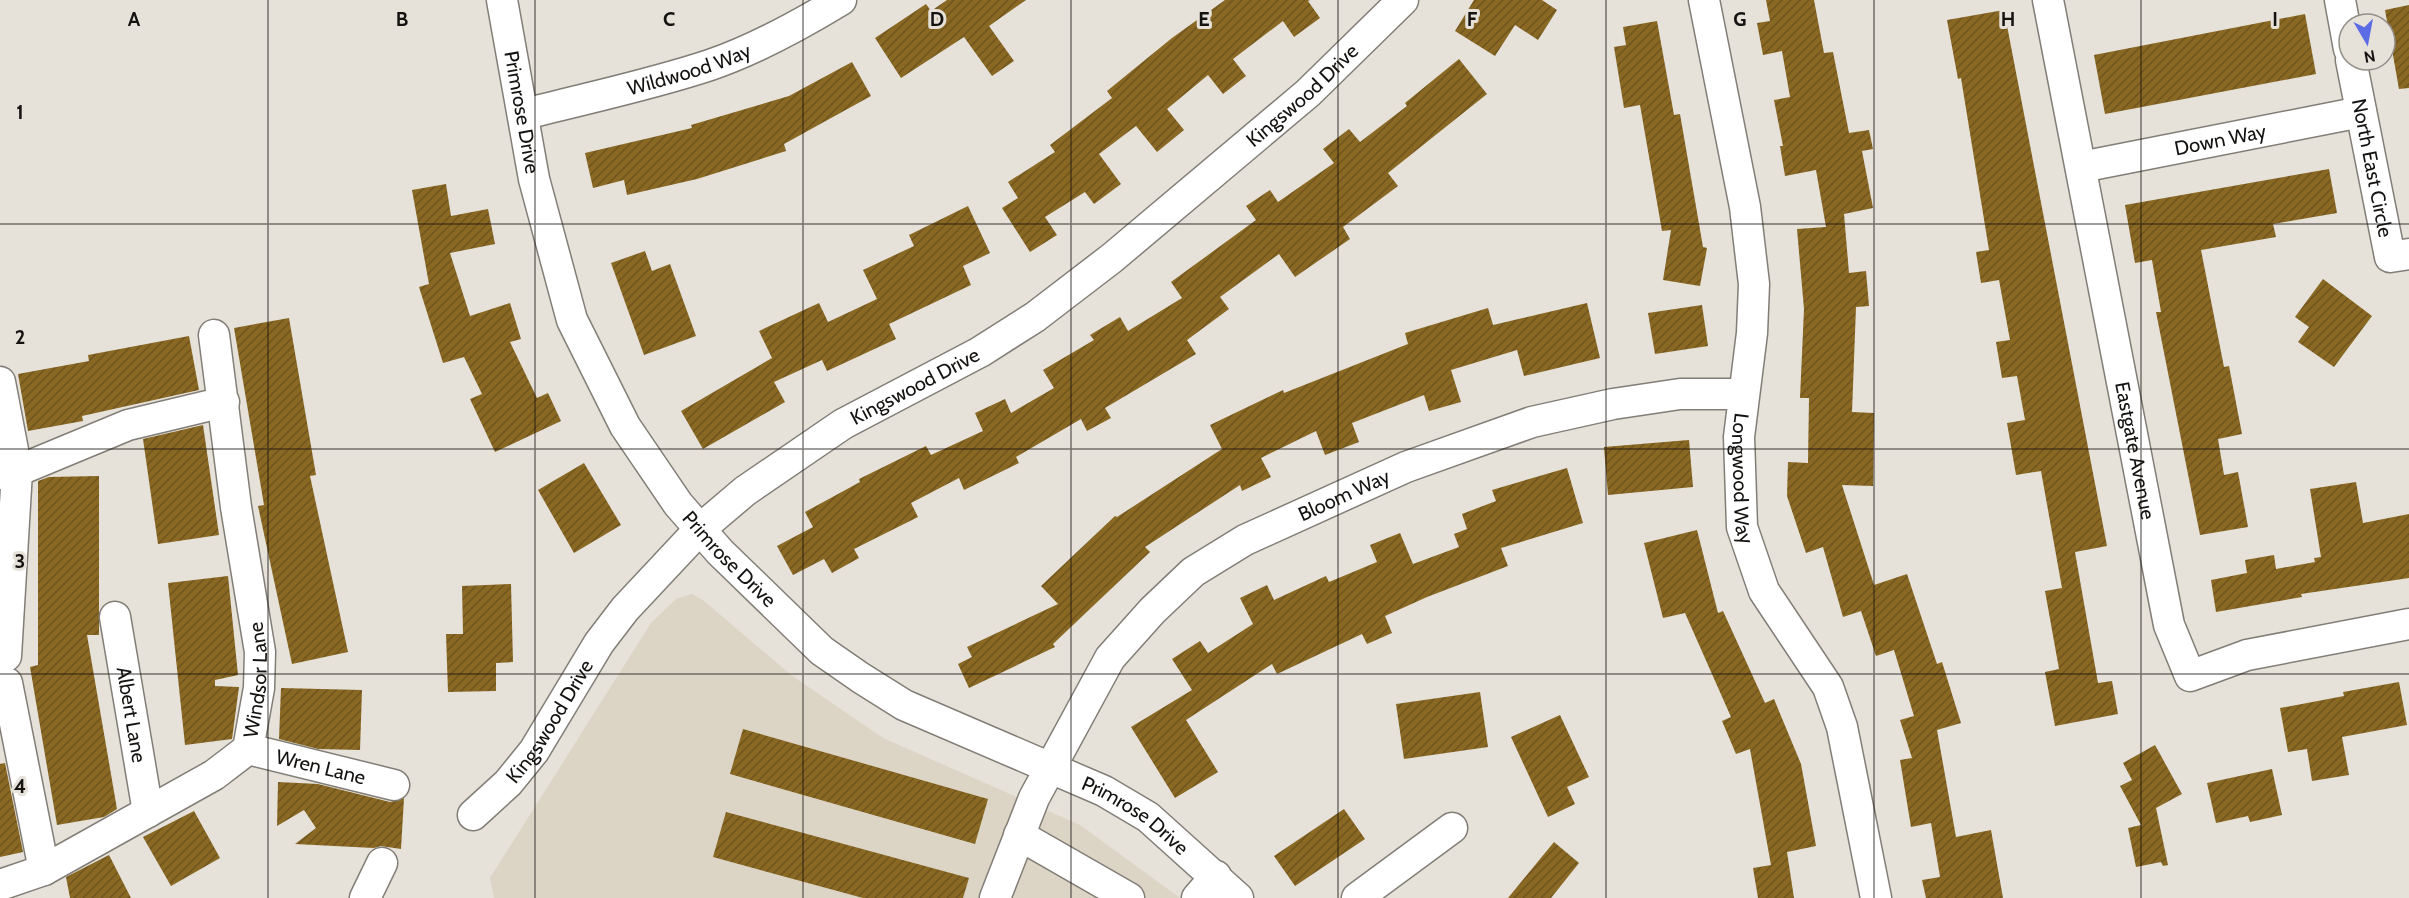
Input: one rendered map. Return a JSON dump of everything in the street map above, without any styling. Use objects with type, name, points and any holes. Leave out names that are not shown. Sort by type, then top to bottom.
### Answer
[{"type":"street","name":"Primrose Drive","points":[[502,0],[525,114],[534,178],[572,320],[625,426],[660,481],[699,530],[822,651],[861,678],[904,705],[1051,766],[1104,791],[1148,817],[1206,887],[1238,898]]},
{"type":"street","name":"Wildwood Way","points":[[525,114],[644,85],[712,64],[798,26],[841,0]]},
{"type":"street","name":"Kingswood Drive","points":[[473,815],[508,783],[534,751],[598,643],[625,609],[699,530],[764,477],[843,424],[981,352],[1035,317],[1112,258],[1308,93],[1403,0]]},
{"type":"street","name":"Longwood Way","points":[[1704,0],[1745,207],[1754,284],[1752,333],[1742,394],[1739,437],[1742,527],[1764,591],[1828,687],[1842,727],[1876,898]]},
{"type":"street","name":"Eastgate Avenue","points":[[2048,0],[2169,625],[2190,676],[2247,655],[2409,624]]},
{"type":"street","name":"North East Circle","points":[[2353,72],[2390,257],[2409,254]]},
{"type":"street","name":"Down Way","points":[[2081,167],[2361,112]]},
{"type":"street","name":"Windsor Lane","points":[[0,885],[44,870],[214,775],[248,749],[259,688],[260,652],[236,507],[214,334]]},
{"type":"street","points":[[0,382],[9,472],[7,669],[44,870]]},
{"type":"street","name":"Bloom Way","points":[[996,898],[1034,798],[1110,658],[1153,610],[1193,572],[1245,540],[1407,467],[1532,422],[1613,404],[1680,394],[1742,394]]},
{"type":"street","points":[[9,472],[128,425],[224,402]]},
{"type":"street","name":"Albert Lane","points":[[116,617],[148,812]]},
{"type":"street","name":"Wren Lane","points":[[248,749],[394,784]]},
{"type":"street","points":[[1357,898],[1452,828]]},
{"type":"street","points":[[1019,835],[1129,898]]},
{"type":"street","points":[[365,898],[382,863]]},
{"type":"shaded area","points":[[692,594],[704,601],[791,675],[883,738],[1080,825],[1180,898],[494,898],[490,878],[651,623],[676,599]]},
{"type":"building","points":[[947,0],[1026,0],[989,26],[1014,61],[992,76],[964,37],[901,78],[875,38],[926,4],[931,11]]},
{"type":"building","points":[[1225,0],[1310,0],[1308,1],[1320,18],[1294,37],[1283,21],[1233,59],[1246,76],[1223,94],[1208,75],[1167,109],[1184,130],[1157,152],[1136,126],[1099,154],[1121,184],[1094,204],[1085,192],[1045,217],[1057,235],[1030,252],[1002,208],[1018,198],[1008,182],[1055,152],[1050,145],[1112,98],[1107,91],[1172,38]]},
{"type":"building","points":[[1474,0],[1542,0],[1557,10],[1538,40],[1515,25],[1495,56],[1455,31]]},
{"type":"building","points":[[1766,0],[1814,0],[1824,53],[1833,52],[1849,133],[1869,130],[1873,149],[1862,151],[1873,208],[1844,214],[1849,273],[1866,271],[1869,306],[1856,307],[1852,412],[1874,413],[1873,486],[1842,485],[1874,585],[1907,574],[1937,664],[1942,662],[1961,723],[1937,730],[1956,837],[1991,830],[2003,898],[1926,898],[1922,880],[1940,877],[1931,823],[1911,827],[1900,760],[1912,758],[1900,720],[1914,716],[1894,650],[1876,656],[1861,611],[1843,617],[1823,547],[1806,553],[1787,496],[1788,462],[1808,463],[1809,398],[1800,398],[1804,309],[1797,229],[1826,227],[1816,170],[1785,176],[1780,146],[1783,146],[1774,100],[1790,97],[1782,51],[1763,55],[1757,23],[1770,21]]},
{"type":"building","points":[[2409,5],[2409,88],[2399,89],[2396,72],[2397,12],[2385,12],[2385,10]]},
{"type":"building","points":[[2004,10],[2107,546],[2075,552],[2098,683],[2112,681],[2118,714],[2055,726],[2045,672],[2059,669],[2045,591],[2062,588],[2041,471],[2016,475],[2007,423],[2025,420],[2017,376],[2002,378],[1996,342],[2010,340],[1999,280],[1981,283],[1976,252],[1989,250],[1961,78],[1958,79],[1947,20]]},
{"type":"building","points":[[2305,14],[2316,74],[2105,114],[2094,55]]},
{"type":"building","points":[[1657,21],[1674,115],[1680,114],[1703,247],[1707,248],[1700,286],[1663,280],[1671,230],[1662,231],[1640,105],[1624,108],[1614,47],[1626,45],[1623,27]]},
{"type":"building","points":[[1459,59],[1487,94],[1388,173],[1398,186],[1343,227],[1350,239],[1295,277],[1279,254],[1220,297],[1229,309],[1187,340],[1196,354],[1105,408],[1111,418],[1087,431],[1081,419],[1016,457],[1019,463],[964,490],[959,478],[911,503],[918,517],[854,549],[859,558],[832,573],[824,559],[793,575],[777,546],[813,527],[805,512],[860,482],[859,479],[926,446],[931,455],[983,431],[975,413],[1005,399],[1011,413],[1054,388],[1043,370],[1094,340],[1090,335],[1120,317],[1128,331],[1182,298],[1171,282],[1256,220],[1246,206],[1270,190],[1278,202],[1334,163],[1323,149],[1349,129],[1360,142],[1407,106],[1405,103]]},
{"type":"building","points":[[852,62],[871,96],[784,144],[786,151],[697,179],[627,195],[624,180],[593,188],[585,153],[692,128],[691,125],[789,96]]},
{"type":"building","points":[[2329,169],[2337,213],[2273,224],[2276,237],[2201,250],[2224,367],[2229,366],[2242,434],[2218,439],[2224,475],[2238,472],[2248,527],[2200,535],[2156,312],[2161,312],[2152,260],[2135,263],[2125,205]]},
{"type":"building","points":[[446,184],[451,216],[488,209],[495,244],[450,253],[470,316],[510,303],[521,339],[510,342],[537,398],[548,393],[561,421],[495,452],[470,399],[482,394],[464,357],[443,363],[419,287],[429,284],[412,190]]},
{"type":"building","points":[[968,206],[990,253],[963,266],[971,285],[889,324],[896,339],[827,371],[822,360],[774,382],[785,402],[703,449],[681,411],[772,358],[759,331],[819,303],[828,322],[877,299],[863,270],[914,246],[909,235]]},
{"type":"building","points":[[645,251],[652,271],[670,264],[696,336],[644,355],[611,263]]},
{"type":"building","points":[[2323,279],[2372,316],[2334,367],[2298,342],[2309,327],[2295,317]]},
{"type":"building","points":[[1587,303],[1600,358],[1524,376],[1517,350],[1451,370],[1461,402],[1429,411],[1424,395],[1352,423],[1359,442],[1325,455],[1316,431],[1261,458],[1271,477],[1242,491],[1240,485],[1145,547],[1150,552],[1053,644],[1055,647],[969,688],[958,664],[972,657],[967,647],[1058,604],[1041,586],[1115,516],[1117,517],[1222,449],[1210,425],[1283,390],[1284,393],[1408,344],[1405,333],[1488,308],[1493,325]]},
{"type":"building","points":[[1702,305],[1708,346],[1655,354],[1648,313]]},
{"type":"building","points":[[289,318],[316,475],[310,476],[348,652],[292,664],[258,506],[264,505],[234,328]]},
{"type":"building","points":[[189,336],[199,390],[82,416],[83,421],[28,431],[18,374],[89,361],[88,355]]},
{"type":"building","points":[[203,425],[219,535],[158,544],[143,439]]},
{"type":"building","points":[[1689,440],[1693,487],[1608,495],[1604,447]]},
{"type":"building","points":[[584,463],[621,525],[574,553],[538,490]]},
{"type":"building","points":[[1567,468],[1583,523],[1501,548],[1508,566],[1385,616],[1392,633],[1367,644],[1362,634],[1277,674],[1272,664],[1186,720],[1218,772],[1175,798],[1131,727],[1192,690],[1172,659],[1200,641],[1208,653],[1253,624],[1240,598],[1267,585],[1274,600],[1326,576],[1329,582],[1377,562],[1370,545],[1400,533],[1413,564],[1459,547],[1454,534],[1467,529],[1462,514],[1496,501],[1492,490]]},
{"type":"building","points":[[99,476],[99,635],[87,635],[117,809],[104,817],[57,825],[30,667],[38,665],[38,481],[49,477]]},
{"type":"building","points":[[2356,482],[2363,523],[2409,514],[2409,578],[2301,594],[2302,597],[2216,612],[2211,580],[2247,573],[2245,560],[2274,555],[2276,569],[2315,562],[2314,558],[2321,557],[2310,489]]},
{"type":"building","points":[[1697,530],[1718,613],[1723,611],[1765,703],[1774,699],[1801,764],[1816,846],[1787,852],[1794,898],[1758,898],[1753,868],[1771,865],[1750,749],[1736,754],[1722,721],[1731,717],[1685,613],[1663,618],[1644,543]]},
{"type":"building","points":[[228,576],[238,675],[215,680],[215,686],[239,687],[232,739],[185,745],[168,583]]},
{"type":"building","points":[[511,584],[513,662],[496,663],[496,691],[448,692],[446,634],[463,634],[462,586]]},
{"type":"building","points":[[2399,682],[2407,725],[2342,737],[2349,775],[2312,781],[2307,749],[2288,752],[2280,708],[2344,696],[2343,692]]},
{"type":"building","points":[[281,688],[362,690],[360,750],[318,749],[279,739]]},
{"type":"building","points":[[1480,692],[1488,747],[1404,759],[1396,704]]},
{"type":"building","points":[[1560,715],[1589,777],[1567,787],[1575,804],[1548,817],[1511,737]]},
{"type":"building","points":[[743,729],[988,799],[975,844],[730,774]]},
{"type":"building","points":[[2155,745],[2182,794],[2156,808],[2168,865],[2163,866],[2161,862],[2136,867],[2128,828],[2141,825],[2120,786],[2132,780],[2123,763]]},
{"type":"building","points":[[5,763],[23,852],[0,857],[0,764]]},
{"type":"building","points":[[2272,769],[2282,815],[2250,822],[2248,816],[2216,823],[2207,783]]},
{"type":"building","points":[[278,782],[318,784],[390,802],[404,798],[401,849],[381,846],[374,848],[295,844],[316,828],[304,810],[277,826]]},
{"type":"building","points":[[1344,809],[1365,839],[1295,886],[1274,856]]},
{"type":"building","points":[[194,811],[220,858],[171,886],[143,837]]},
{"type":"building","points":[[726,812],[969,878],[963,898],[863,898],[713,857]]},
{"type":"building","points":[[1554,842],[1579,863],[1551,898],[1508,898]]},
{"type":"building","points":[[109,855],[131,898],[70,898],[66,877]]}]
